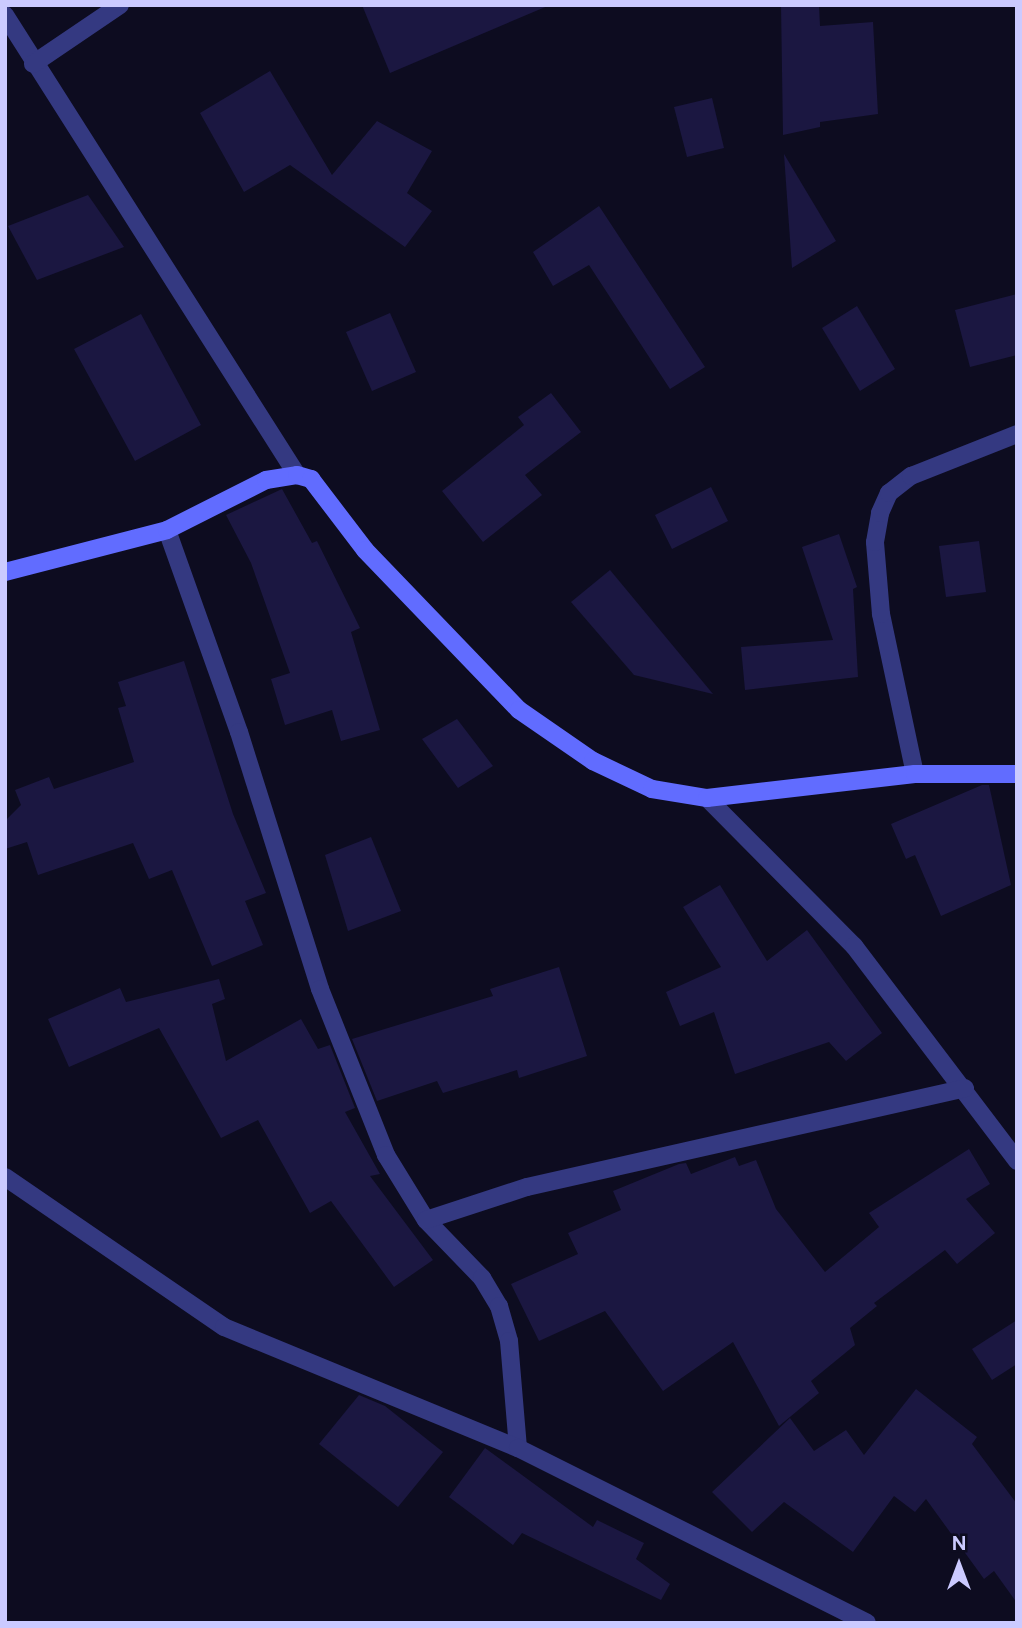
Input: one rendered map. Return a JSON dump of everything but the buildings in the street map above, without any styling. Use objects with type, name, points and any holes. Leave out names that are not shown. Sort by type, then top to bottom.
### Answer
[{"type":"street","points":[[33,64],[121,5]]},
{"type":"street","points":[[5,15],[33,64],[297,475]]},
{"type":"street","points":[[915,774],[881,614],[875,542],[880,513],[889,493],[911,476],[1017,434]]},
{"type":"street","points":[[5,572],[167,530],[266,480],[297,475],[311,479],[365,550],[519,710],[593,761],[652,789],[707,798],[915,774],[1017,774]]},
{"type":"street","points":[[167,530],[239,732],[320,989],[386,1155],[426,1220],[482,1278],[499,1306],[509,1342],[518,1448]]},
{"type":"street","points":[[707,798],[854,946],[965,1088],[1017,1161]]},
{"type":"street","points":[[426,1220],[527,1187],[965,1088]]},
{"type":"street","points":[[5,1177],[224,1326],[518,1448],[867,1623]]}]
